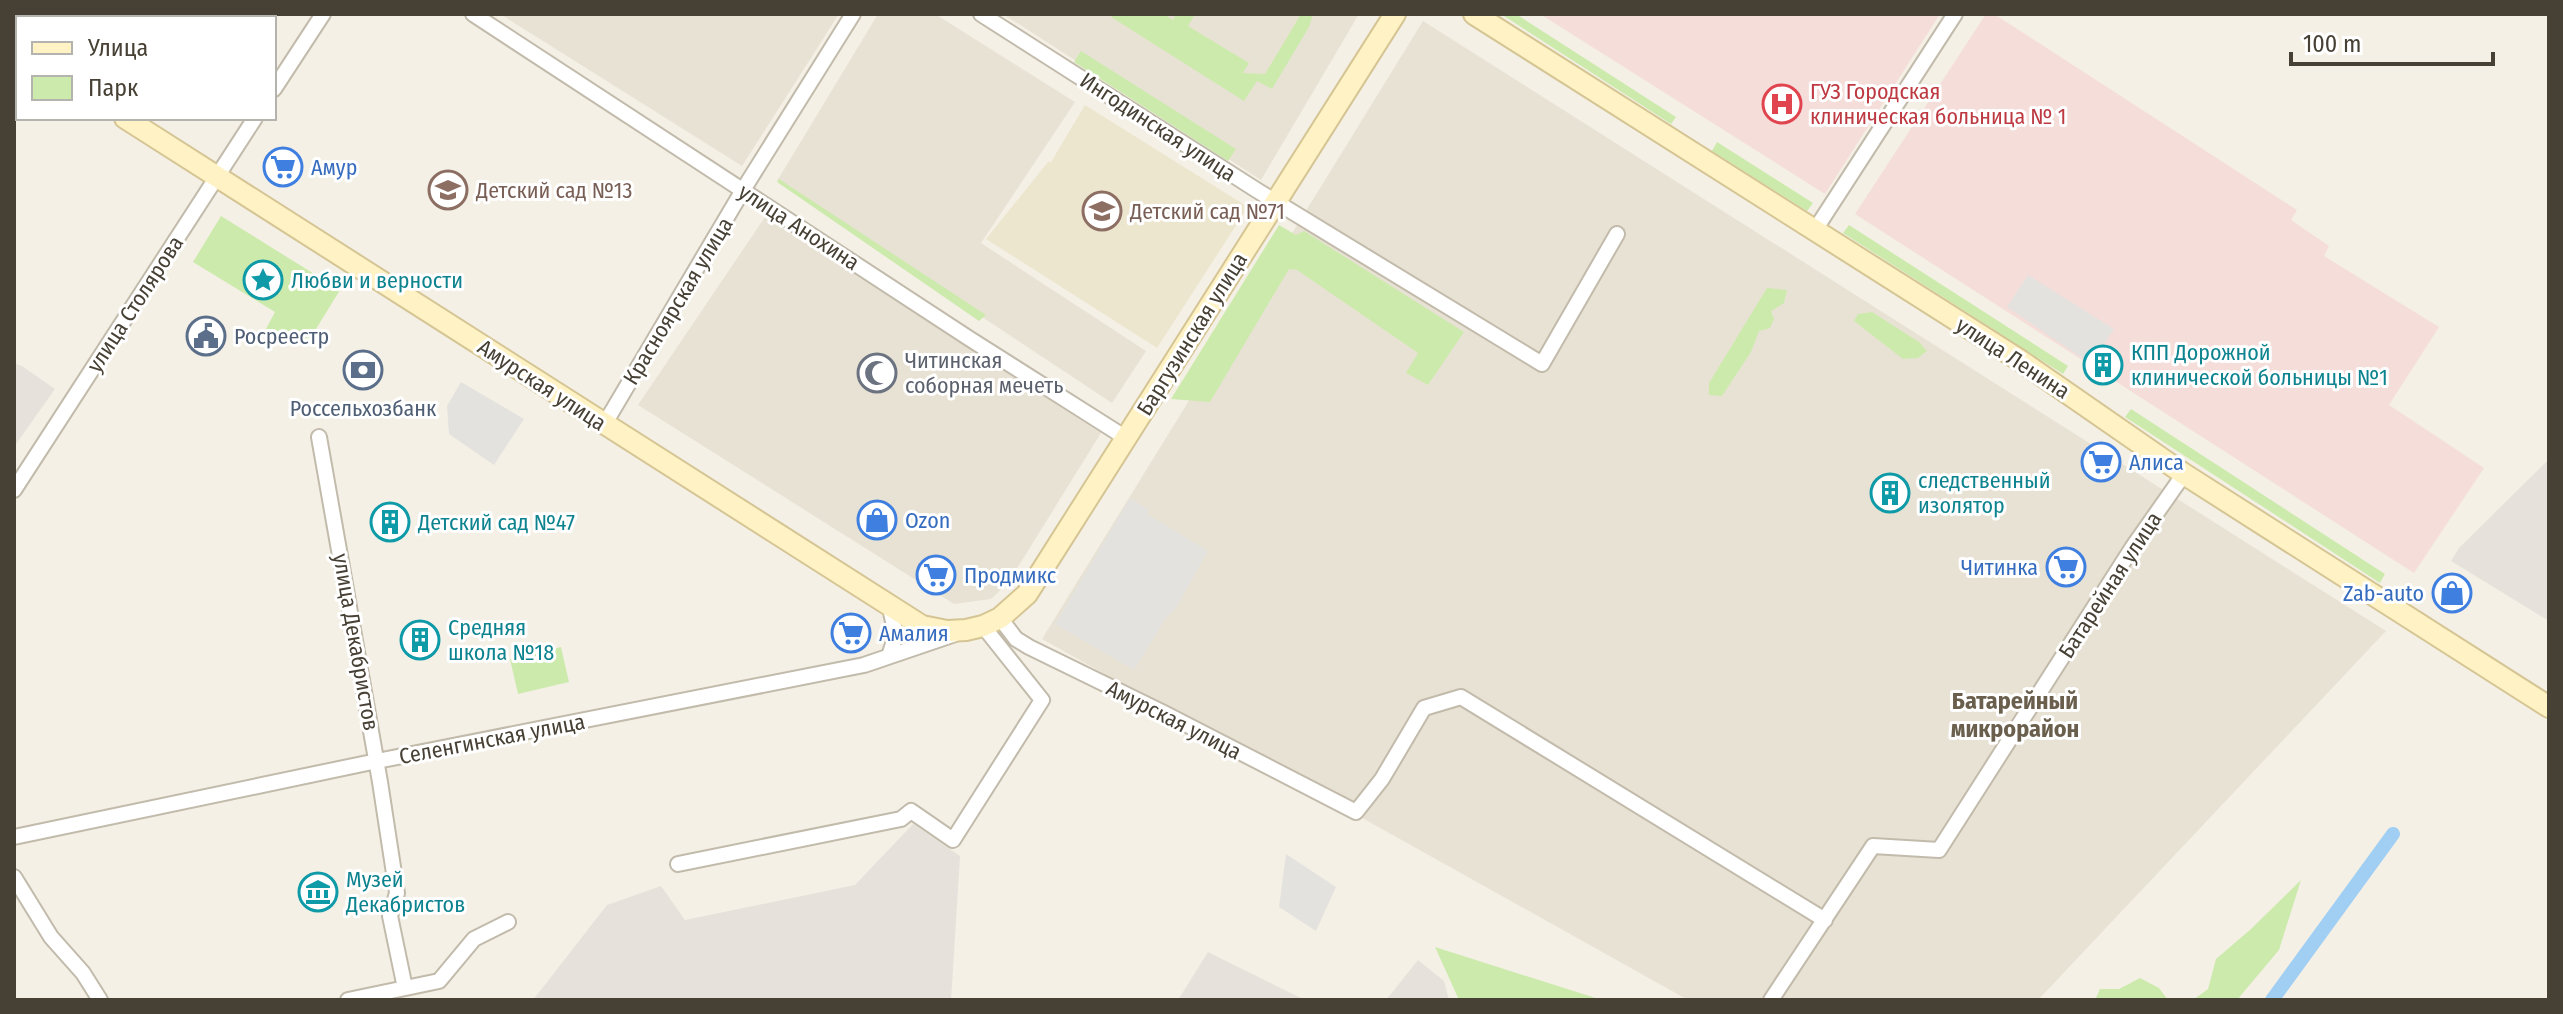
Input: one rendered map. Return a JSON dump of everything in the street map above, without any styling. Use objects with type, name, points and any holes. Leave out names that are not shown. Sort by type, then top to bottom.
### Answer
[{"type":"main road","name":"Баргузинская улица","points":[[983,625],[1027,594],[1395,14]]},
{"type":"main road","name":"улица Ленина","points":[[1474,14],[2021,361],[2184,474],[2549,707]]},
{"type":"main road","name":"Амурская улица","points":[[128,120],[890,608],[922,626],[947,631],[983,625]]},
{"type":"street","points":[[276,86],[323,14]]},
{"type":"street","name":"улица Анохина","points":[[473,14],[1126,438]]},
{"type":"street","name":"Красноярская улица","points":[[604,425],[743,190],[853,14]]},
{"type":"street","name":"Ингодинская улица","points":[[981,14],[1277,202],[1542,364],[1617,234]]},
{"type":"street","points":[[1815,230],[1955,14]]},
{"type":"street","name":"улица Столярова","points":[[14,490],[254,120]]},
{"type":"street","name":"улица Декабристов","points":[[319,437],[377,761],[397,893],[390,916],[405,988]]},
{"type":"street","name":"Батарейная улица","points":[[1771,1000],[1873,846],[1939,850],[2132,548],[2184,474]]},
{"type":"street","points":[[889,656],[896,635],[890,608]]},
{"type":"street","points":[[678,864],[901,819],[911,811],[953,840],[1042,700],[983,625]]},
{"type":"street","name":"Селенгинская улица","points":[[14,837],[377,761],[849,668],[983,625]]},
{"type":"street","name":"Амурская улица","points":[[983,625],[1164,713],[1356,812],[1382,779],[1424,708],[1461,697],[1825,920]]},
{"type":"street","points":[[14,877],[51,937],[83,973],[100,1000]]},
{"type":"street","points":[[348,1000],[439,981],[474,939],[508,922]]},
{"type":"shaded area","points":[[500,14],[839,14],[742,166]]},
{"type":"shaded area","points":[[878,14],[935,14],[1075,102],[981,243],[1146,351],[1112,403],[777,181]]},
{"type":"shaded area","points":[[1003,14],[1359,14],[1261,180]]},
{"type":"shaded area","name":"ГУЗ Городская клиническая больница № 1","points":[[1540,14],[1940,14],[1825,194]]},
{"type":"shaded area","points":[[1986,14],[1994,14],[2297,210],[2291,220],[2329,246],[2324,256],[2439,327],[2389,405],[2484,468],[2414,573],[1855,214]]},
{"type":"shaded area","points":[[1423,21],[2386,631],[2038,1000],[1688,1000],[1042,639]]},
{"type":"shaded area","points":[[1085,105],[1248,207],[1157,348],[986,239],[1051,162]]},
{"type":"shaded area","points":[[765,217],[1101,433],[1008,583],[991,599],[954,604],[638,405]]},
{"type":"shaded area","points":[[2028,275],[2114,329],[2091,364],[2007,307]]},
{"type":"shaded area","points":[[14,363],[55,389],[14,447]]},
{"type":"shaded area","points":[[461,382],[524,419],[494,465],[449,434],[447,406]]},
{"type":"shaded area","points":[[2549,459],[2549,621],[2451,561],[2459,548]]},
{"type":"shaded area","points":[[1130,498],[1149,510],[1147,514],[1208,551],[1176,608],[1166,618],[1134,670],[1055,624]]},
{"type":"shaded area","points":[[913,824],[960,856],[951,1000],[533,1000],[607,905],[661,886],[685,920],[855,885]]},
{"type":"shaded area","points":[[1286,854],[1336,887],[1316,931],[1279,907]]},
{"type":"shaded area","points":[[1208,952],[1222,959],[1305,1000],[1178,1000]]},
{"type":"shaded area","points":[[1418,960],[1444,981],[1449,1000],[1386,1000]]},
{"type":"green space","points":[[1114,14],[1164,14],[1173,20],[1176,14],[1195,14],[1188,26],[1249,63],[1243,73],[1265,74],[1301,14],[1313,14],[1309,27],[1272,89],[1257,81],[1244,101],[1111,17]]},
{"type":"green space","points":[[1501,14],[1516,14],[1676,117],[1671,124]]},
{"type":"green space","points":[[1081,51],[1236,149],[1228,161],[1074,62]]},
{"type":"green space","points":[[1717,142],[1813,203],[1807,211],[1712,151]]},
{"type":"green space","points":[[779,179],[986,315],[979,321],[777,182]]},
{"type":"green space","points":[[221,216],[340,290],[308,342],[290,343],[266,329],[275,312],[193,262]]},
{"type":"green space","points":[[1279,225],[1296,235],[1304,231],[1464,332],[1428,385],[1406,373],[1418,353],[1297,270],[1289,269],[1210,402],[1171,399]]},
{"type":"green space","points":[[1849,225],[2068,366],[2063,374],[1843,233]]},
{"type":"green space","points":[[1767,288],[1787,290],[1784,303],[1771,311],[1774,319],[1770,328],[1759,331],[1751,352],[1722,396],[1709,395],[1709,383]]},
{"type":"green space","points":[[1872,312],[1919,342],[1927,351],[1918,358],[1903,359],[1854,321],[1858,314]]},
{"type":"green space","points":[[2131,409],[2385,574],[2380,583],[2125,417]]},
{"type":"green space","points":[[561,647],[569,682],[518,694],[510,659]]},
{"type":"green space","points":[[2301,880],[2279,950],[2237,1000],[2193,1000],[2208,989],[2216,959]]},
{"type":"green space","points":[[1435,947],[1602,1000],[1459,1000]]},
{"type":"green space","points":[[2140,978],[2159,988],[2168,1000],[2095,1000],[2100,989],[2119,989]]},
{"type":"waterway","points":[[2272,1000],[2393,834]]},
{"type":"place","name":"ГУЗ Городская клиническая больница № 1","points":[[1782,104]]},
{"type":"place","name":"Амур","points":[[283,167]]},
{"type":"place","name":"Детский сад №13","points":[[448,190]]},
{"type":"place","name":"Детский сад №71","points":[[1102,211]]},
{"type":"place","name":"Любви и верности","points":[[263,280]]},
{"type":"place","name":"Росреестр","points":[[206,336]]},
{"type":"place","name":"КПП Дорожной клинической больницы №1","points":[[2103,365]]},
{"type":"place","name":"Россельхозбанк","points":[[363,370]]},
{"type":"place","name":"Читинская соборная мечеть","points":[[877,373]]},
{"type":"place","name":"Алиса","points":[[2101,462]]},
{"type":"place","name":"следственный изолятор","points":[[1890,493]]},
{"type":"place","name":"Ozon","points":[[877,520]]},
{"type":"place","name":"Детский сад №47","points":[[390,522]]},
{"type":"place","name":"Читинка","points":[[2066,567]]},
{"type":"place","name":"Продмикс","points":[[936,575]]},
{"type":"place","name":"Zab-auto","points":[[2452,593]]},
{"type":"place","name":"Амалия","points":[[851,633]]},
{"type":"place","name":"Средняя школа №18","points":[[420,640]]},
{"type":"place","name":"Музей Декабристов","points":[[318,892]]},
{"type":"district","name":"Батарейный микрорайон","points":[[2015,715]]}]
